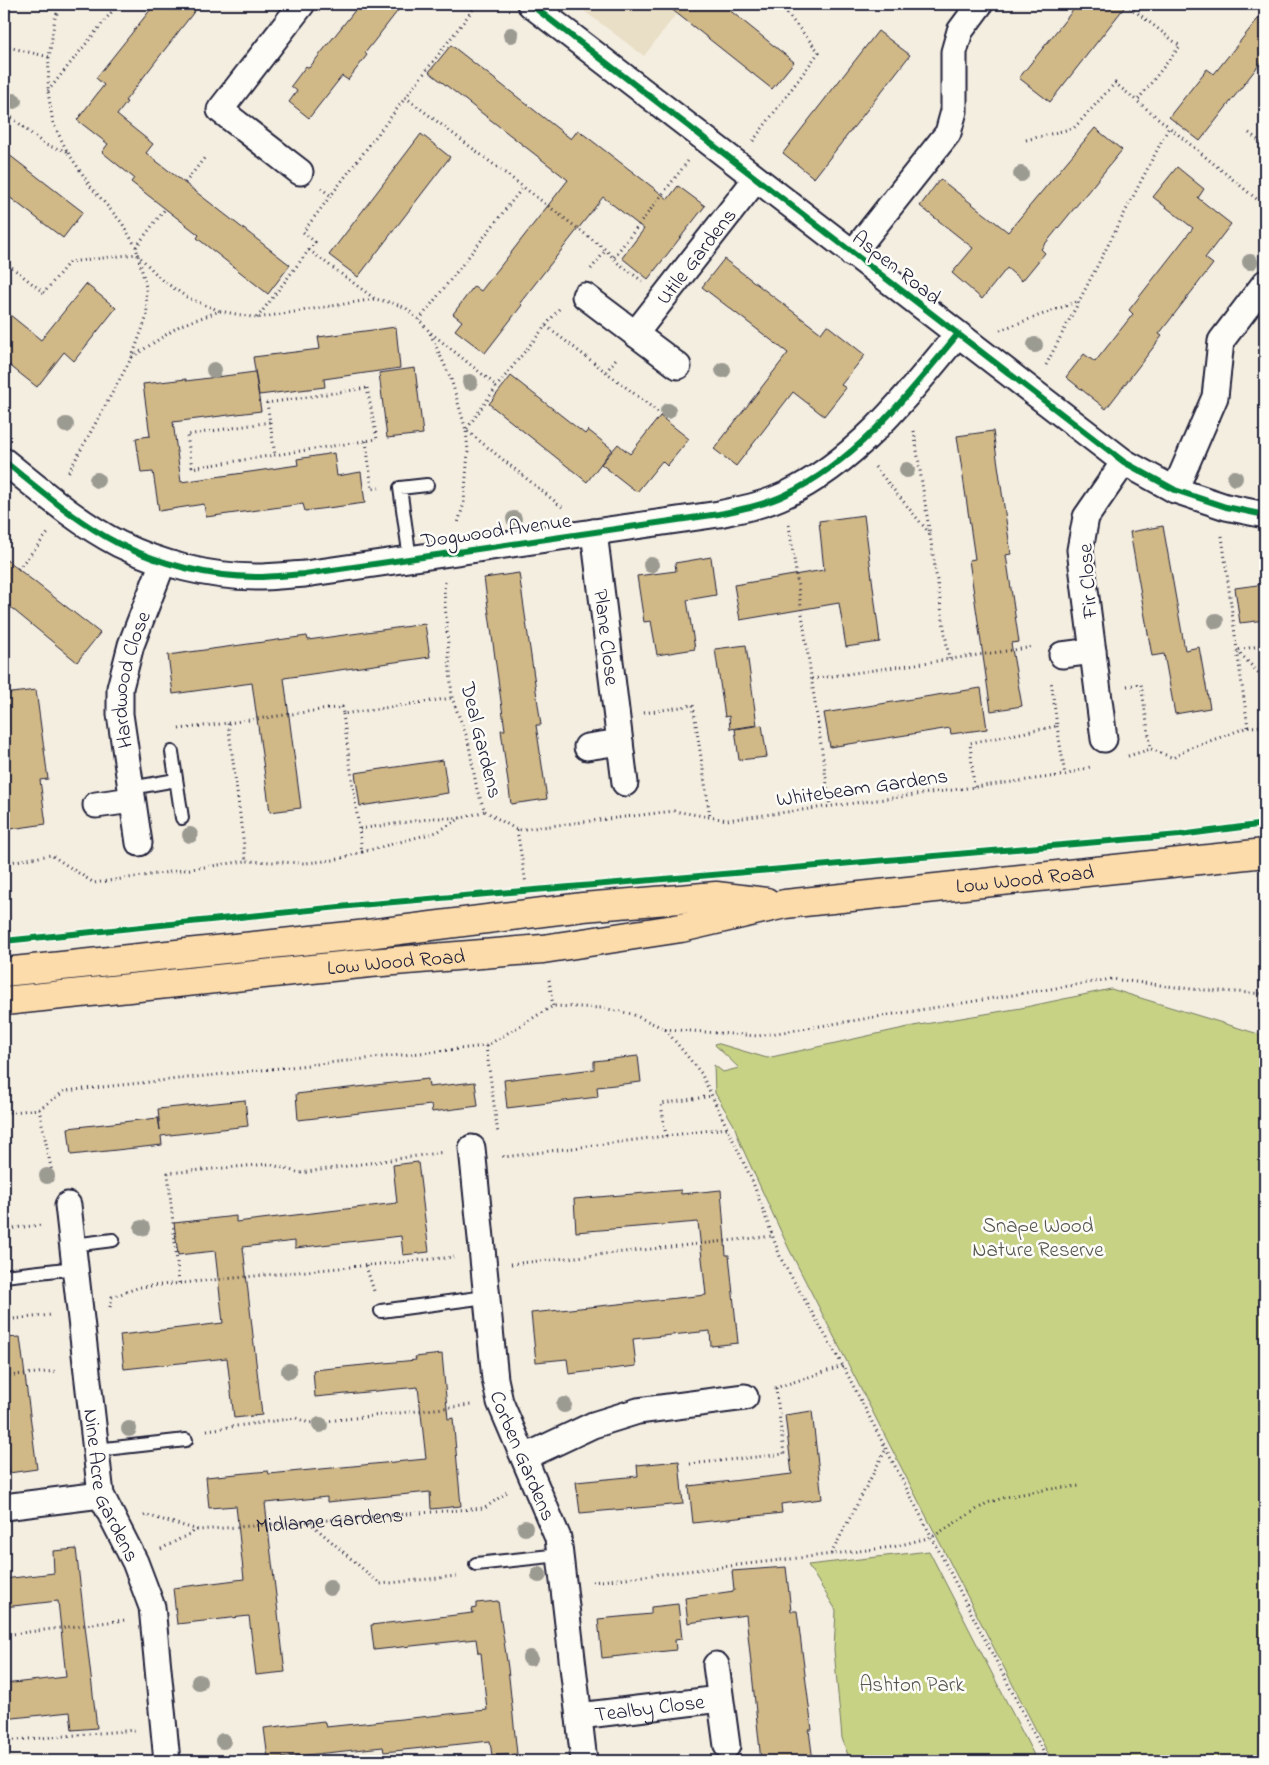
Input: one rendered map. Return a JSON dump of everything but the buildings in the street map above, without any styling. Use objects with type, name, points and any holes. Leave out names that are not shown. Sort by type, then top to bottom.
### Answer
[{"type":"main road","name":"Low Wood Road","points":[[4,1001],[370,963],[543,949],[681,928],[785,904],[1265,853]]},
{"type":"main road","name":"Low Wood Road","points":[[4,972],[358,935],[593,906],[716,896],[785,904]]},
{"type":"street","points":[[300,172],[220,110],[302,4]]},
{"type":"street","name":"Aspen Road","points":[[530,4],[962,339],[1124,462],[1175,490],[1226,507],[1265,515]]},
{"type":"street","points":[[852,254],[948,133],[954,110],[954,52],[960,30],[980,4]]},
{"type":"street","name":"Utile Gardens","points":[[635,334],[756,178]]},
{"type":"street","points":[[1175,490],[1215,397],[1221,342],[1265,283]]},
{"type":"street","points":[[579,291],[678,366]]},
{"type":"street","name":"Dogwood Avenue","points":[[4,461],[60,505],[118,543],[163,562],[211,573],[255,577],[305,574],[719,514],[754,507],[785,495],[822,473],[858,447],[962,339]]},
{"type":"street","name":"Fir Close","points":[[1104,738],[1080,550],[1086,518],[1124,462]]},
{"type":"street","name":"Plane Close","points":[[594,532],[624,783]]},
{"type":"street","name":"Hardwood Close","points":[[139,843],[120,714],[120,688],[131,645],[163,562]]},
{"type":"street","points":[[1052,658],[1093,651]]},
{"type":"street","points":[[587,747],[618,730]]},
{"type":"street","points":[[96,805],[132,794]]},
{"type":"street","name":"Corben Gardens","points":[[472,1148],[494,1379],[500,1402],[558,1538],[584,1761]]},
{"type":"street","name":"Nine Acre Gardens","points":[[71,1235],[101,1495],[135,1562],[152,1607],[167,1761]]},
{"type":"street","points":[[528,1465],[593,1425],[638,1411],[745,1397]]},
{"type":"street","points":[[4,1506],[101,1495]]},
{"type":"street","name":"Tealby Close","points":[[716,1665],[727,1746]]},
{"type":"street","name":"Tealby Close","points":[[579,1716],[720,1699]]},
{"type":"lane","points":[[410,559],[400,488],[427,485]]},
{"type":"lane","points":[[172,752],[182,818]]},
{"type":"lane","points":[[132,794],[176,780]]},
{"type":"lane","points":[[4,1276],[71,1235],[113,1240]]},
{"type":"lane","points":[[381,1311],[486,1297]]},
{"type":"lane","points":[[96,1450],[186,1440]]},
{"type":"lane","points":[[476,1564],[560,1556]]},
{"type":"path","points":[[18,569],[60,505],[132,357],[147,316],[146,287],[136,247],[122,223],[91,186],[67,151],[53,123],[48,92],[49,57],[55,18],[61,4]]},
{"type":"path","points":[[48,92],[118,4]]},
{"type":"path","points":[[258,318],[315,242],[302,232],[477,4]]},
{"type":"path","points":[[737,164],[819,52],[779,4]]},
{"type":"path","points":[[1126,4],[1180,46],[1137,102]]},
{"type":"path","points":[[4,46],[49,57]]},
{"type":"path","points":[[1026,140],[1074,128],[1115,84],[1265,206]]},
{"type":"path","points":[[405,97],[606,250],[664,297]]},
{"type":"path","points":[[4,111],[45,144],[67,151]]},
{"type":"path","points":[[1031,392],[1169,127]]},
{"type":"path","points":[[1249,133],[1265,146]]},
{"type":"path","points":[[614,258],[705,139]]},
{"type":"path","points":[[185,183],[205,157]]},
{"type":"path","points":[[419,320],[523,186]]},
{"type":"path","points":[[136,247],[165,209]]},
{"type":"path","points":[[309,250],[375,299]]},
{"type":"path","points":[[594,532],[466,430],[497,386],[546,326],[579,291],[606,250]]},
{"type":"path","points":[[4,262],[44,293],[69,262],[137,254]]},
{"type":"path","points":[[137,254],[162,280],[188,298],[220,311],[258,318],[375,299],[393,303],[406,308],[429,331],[497,386]]},
{"type":"path","points":[[962,339],[1079,300]]},
{"type":"path","points":[[132,357],[181,325],[220,311]]},
{"type":"path","points":[[546,326],[666,418]]},
{"type":"path","points":[[270,422],[188,435],[192,468],[366,441],[377,439],[367,388],[267,403],[270,422],[275,455]]},
{"type":"path","points":[[909,393],[949,659]]},
{"type":"path","points":[[366,441],[372,489],[400,488]]},
{"type":"path","points":[[858,447],[930,534]]},
{"type":"path","points":[[785,495],[830,806]]},
{"type":"path","points":[[1226,507],[1222,533],[1248,727]]},
{"type":"path","points":[[1237,650],[1265,645]]},
{"type":"path","points":[[1237,650],[1265,680]]},
{"type":"path","points":[[812,679],[949,659],[1052,658],[1057,726],[1065,775]]},
{"type":"path","points":[[1098,690],[1141,684],[1151,749]]},
{"type":"path","points":[[343,714],[452,698]]},
{"type":"path","points":[[618,730],[693,705],[710,816]]},
{"type":"path","points":[[179,729],[342,707],[362,852]]},
{"type":"path","points":[[228,723],[246,861],[306,863],[334,860],[436,832],[462,818]]},
{"type":"path","points":[[1125,757],[1151,749],[1173,758],[1188,749],[1248,727],[1265,726]]},
{"type":"path","points":[[974,787],[1065,775],[1099,764]]},
{"type":"path","points":[[485,811],[517,830],[528,892]]},
{"type":"path","points":[[4,1113],[39,1109],[65,1091],[486,1046],[553,1006],[603,1008],[632,1014],[665,1030],[758,1036],[1112,979],[1191,989],[1265,994]]},
{"type":"path","points":[[665,1030],[701,1073],[752,1180],[781,1259],[843,1366],[1048,1761]]},
{"type":"path","points":[[486,1046],[500,1144],[504,1157],[727,1128]]},
{"type":"path","points":[[666,1136],[661,1104],[712,1096]]},
{"type":"path","points":[[4,1229],[71,1235],[55,1188],[39,1109]]},
{"type":"path","points":[[179,1284],[168,1173],[269,1164],[300,1174],[500,1144]]},
{"type":"path","points":[[4,1320],[111,1307],[112,1297],[140,1287],[483,1261],[773,1236]]},
{"type":"path","points":[[745,1397],[843,1366]]},
{"type":"path","points":[[4,1376],[86,1368]]},
{"type":"path","points":[[690,1464],[784,1454],[776,1388]]},
{"type":"path","points":[[186,1440],[198,1431],[296,1418],[309,1423],[500,1402]]},
{"type":"path","points":[[831,1554],[886,1449]]},
{"type":"path","points":[[564,1585],[893,1548],[932,1537],[987,1503],[1006,1497],[1049,1489],[1080,1486]]},
{"type":"path","points":[[309,1522],[380,1584],[466,1575],[476,1564]]},
{"type":"path","points":[[135,1562],[198,1530]]},
{"type":"path","points":[[4,1635],[152,1617]]},
{"type":"path","points":[[4,1741],[164,1728]]},
{"type":"shaded area","points":[[575,4],[684,4],[644,56]]},
{"type":"green space","name":"Snape Wood Nature Reserve","points":[[1111,989],[1265,1036],[1265,1761],[1052,1761],[789,1249],[741,1145],[734,1125],[715,1093],[714,1065],[723,1072],[739,1068],[715,1045],[716,1043],[767,1058],[913,1026],[1021,1008]]},
{"type":"green space","name":"Ashton Park","points":[[929,1551],[1037,1761],[850,1761],[842,1738],[834,1650],[836,1610],[808,1565]]},
{"type":"cycle path","points":[[530,4],[1124,462],[1175,490],[1226,507],[1265,515]]},
{"type":"cycle path","points":[[4,461],[60,506],[104,536],[151,558],[185,568],[221,575],[256,577],[305,574],[719,514],[769,501],[811,481],[858,445],[880,425],[920,381],[957,335]]},
{"type":"cycle path","points":[[4,941],[359,905],[1180,835],[1265,824]]}]
